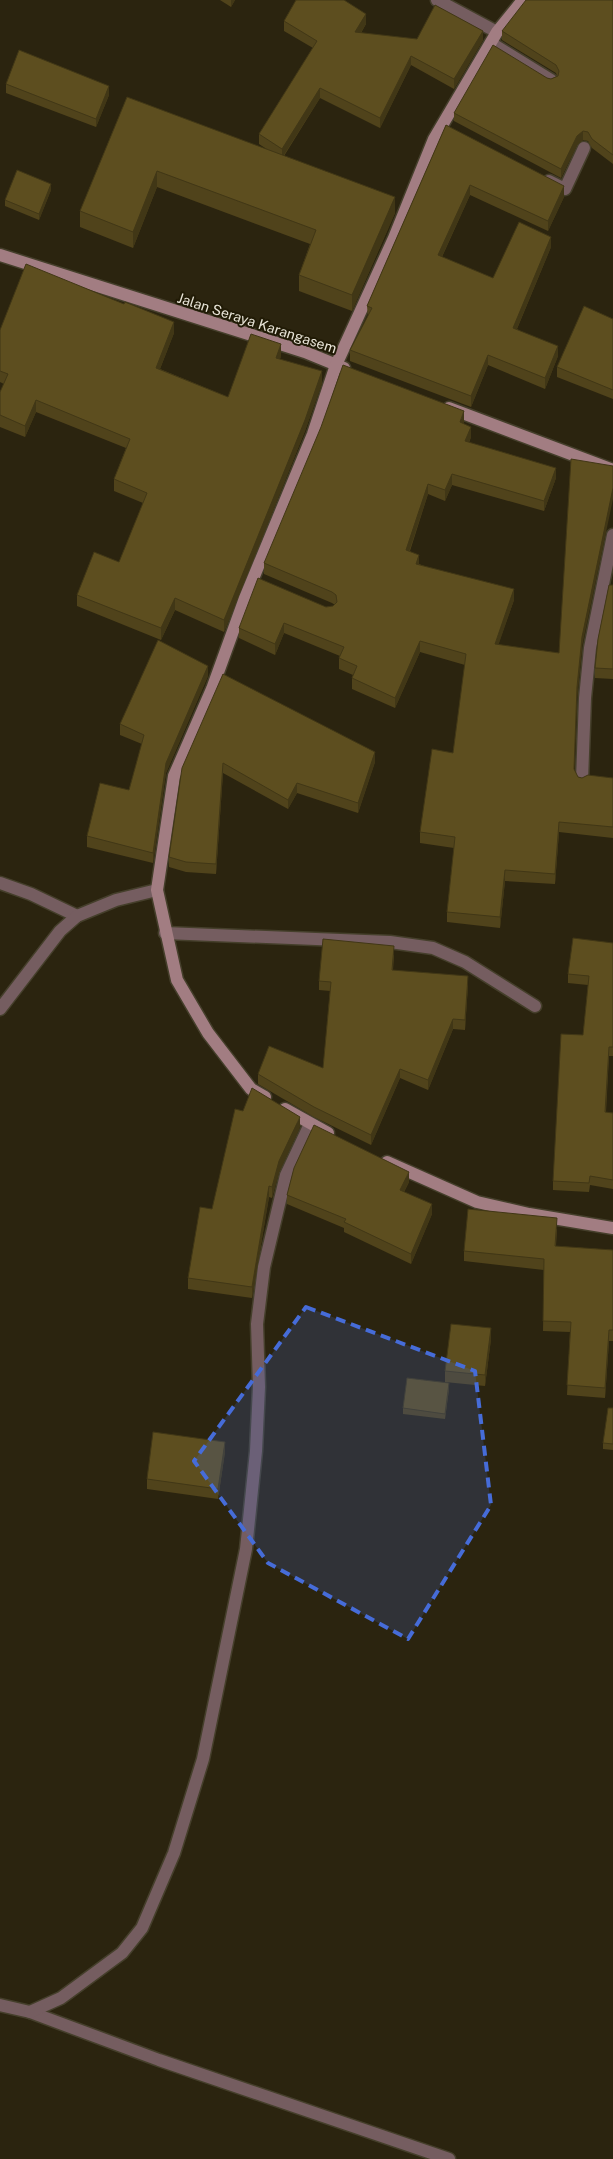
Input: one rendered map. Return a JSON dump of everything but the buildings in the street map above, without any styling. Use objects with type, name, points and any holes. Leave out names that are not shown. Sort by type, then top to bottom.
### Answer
[{"type":"street","points":[[437,0],[494,37],[551,80]]},
{"type":"street","points":[[336,1137],[251,1089],[214,1040],[177,980],[157,890],[174,776],[257,580],[313,434],[336,365],[394,238],[434,139],[447,127],[494,37],[523,0]]},
{"type":"street","points":[[539,175],[565,189],[584,148]]},
{"type":"street","name":"Jalan Seraya Karangasem","points":[[0,255],[305,352],[355,372]]},
{"type":"street","points":[[438,404],[613,470]]},
{"type":"street","points":[[582,780],[585,698],[590,648],[613,535]]},
{"type":"street","points":[[0,882],[31,894],[77,916]]},
{"type":"street","points":[[0,1009],[60,931],[77,916],[116,900],[157,890]]},
{"type":"street","points":[[166,933],[390,942],[433,948],[464,962],[535,1006]]},
{"type":"street","points":[[30,2012],[61,1998],[122,1953],[142,1928],[174,1853],[203,1759],[246,1549],[256,1451],[260,1387],[257,1324],[264,1267],[286,1175],[310,1124]]},
{"type":"street","points":[[380,1158],[437,1186],[477,1202],[529,1214],[613,1228]]},
{"type":"street","points":[[0,2005],[30,2012],[159,2060],[449,2159]]},
{"type":"highlighted area","points":[[306,1307],[475,1371],[491,1505],[408,1639],[268,1563],[194,1461]]}]
